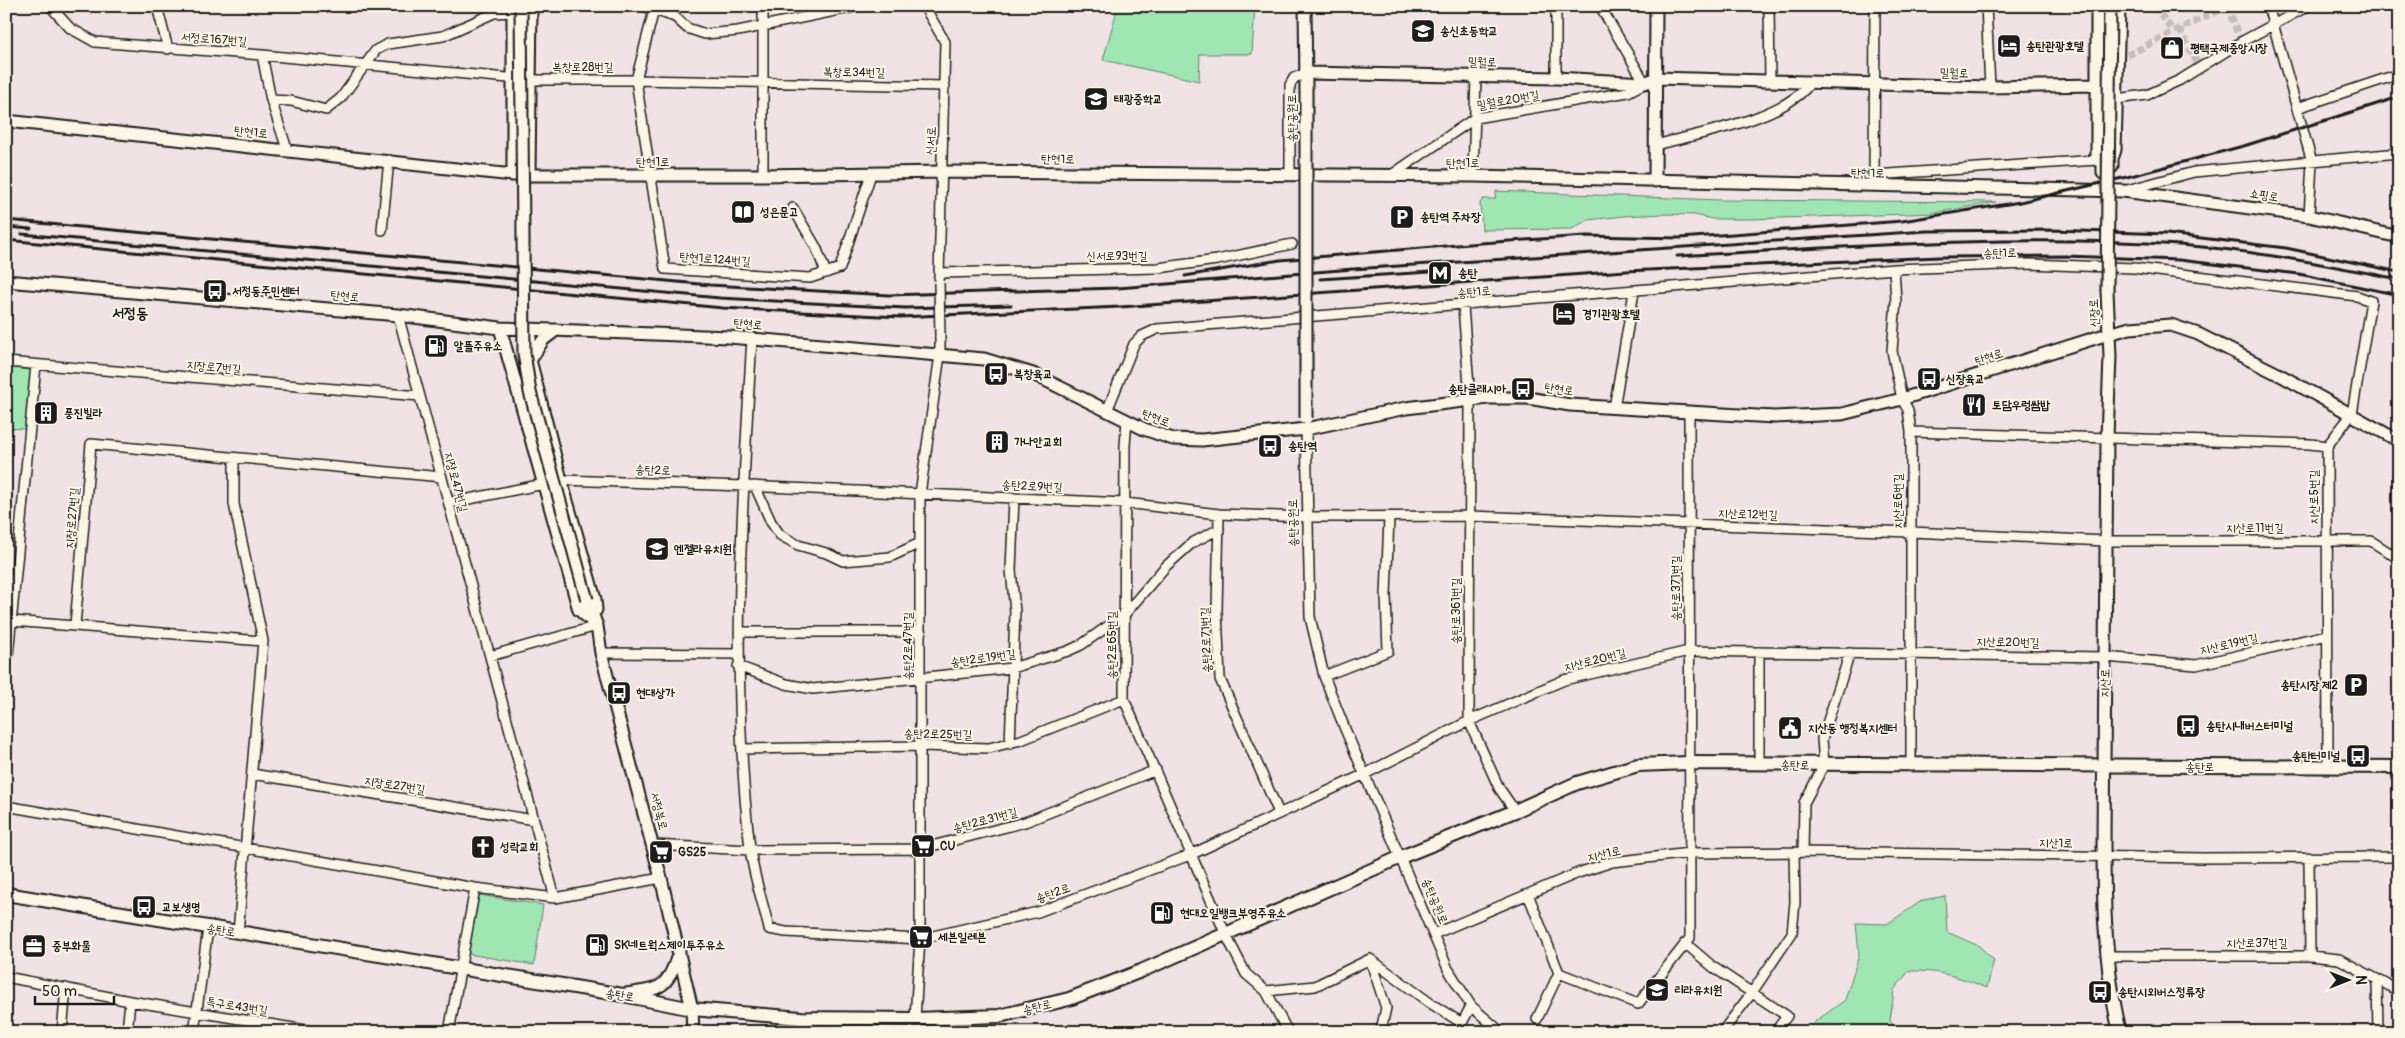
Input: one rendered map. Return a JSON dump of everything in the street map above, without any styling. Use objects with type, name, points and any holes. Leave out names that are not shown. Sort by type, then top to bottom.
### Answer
[{"type":"main road","name":"송탄로","points":[[6,894],[623,995],[692,1009],[801,1018],[915,1019],[999,1016],[1070,999],[1226,934],[1401,857],[1515,812],[1578,783],[1638,765],[1688,763],[2399,768]]},
{"type":"main road","name":"지산로","points":[[2104,767],[2104,856],[2108,956],[2120,1032]]},
{"type":"street","name":"서정로167번길","points":[[50,6],[70,28],[95,42],[262,55],[271,100],[286,149]]},
{"type":"street","name":"서정로167번길","points":[[157,6],[168,49]]},
{"type":"street","points":[[529,174],[530,6]]},
{"type":"street","points":[[643,6],[655,8],[675,17],[687,28],[705,34],[722,34],[844,11],[859,6]]},
{"type":"street","points":[[763,6],[763,175]]},
{"type":"street","name":"신서로","points":[[924,6],[945,42],[939,273],[940,355]]},
{"type":"street","name":"송탄공원로","points":[[1304,6],[1306,73],[1306,424],[1310,617],[1324,676],[1448,969],[1471,1006],[1501,1032]]},
{"type":"street","points":[[1556,6],[1556,78]]},
{"type":"street","points":[[1600,6],[1645,83]]},
{"type":"street","points":[[1655,181],[1656,6]]},
{"type":"street","points":[[1769,6],[1770,81]]},
{"type":"street","points":[[1874,6],[1874,187]]},
{"type":"street","points":[[1986,6],[1990,87]]},
{"type":"street","points":[[2097,6],[2097,160]]},
{"type":"street","name":"신장로","points":[[2108,334],[2110,6]]},
{"type":"street","points":[[2112,191],[2112,159],[2116,150],[2119,6]]},
{"type":"street","points":[[2268,6],[2312,162],[2309,216]]},
{"type":"street","points":[[2116,98],[2147,95],[2180,80],[2274,23],[2308,6]]},
{"type":"street","points":[[271,100],[291,101],[326,110],[341,98],[376,50],[388,44],[443,36],[494,13],[516,8],[513,175]]},
{"type":"street","name":"서정북로","points":[[516,8],[524,353],[530,392],[587,600],[597,626],[601,653],[653,846],[679,952],[692,1009],[693,1032]]},
{"type":"street","points":[[652,176],[636,80],[655,8]]},
{"type":"street","name":"복창로28번길","points":[[262,55],[530,80],[762,83]]},
{"type":"street","points":[[1290,175],[1290,85],[1294,78],[1306,73]]},
{"type":"street","name":"밀월로","points":[[1306,73],[1556,78],[1645,83],[1656,78],[1990,87],[2096,85]]},
{"type":"street","points":[[2297,108],[2399,74]]},
{"type":"street","points":[[1473,176],[1476,76]]},
{"type":"street","name":"복창로34번길","points":[[762,83],[945,86]]},
{"type":"street","name":"밀월로20번길","points":[[1390,176],[1475,118],[1628,92],[1645,83]]},
{"type":"street","points":[[1655,145],[1754,119],[1803,93],[1810,83]]},
{"type":"street","name":"탄현1로","points":[[6,121],[286,149],[513,175],[652,176],[943,172],[1473,176],[1874,187],[2112,191]]},
{"type":"street","name":"쇼핑로","points":[[2112,191],[2194,172],[2399,153]]},
{"type":"street","points":[[382,230],[389,160]]},
{"type":"street","points":[[1874,175],[2103,160],[2112,191]]},
{"type":"street","points":[[793,208],[816,247],[826,274],[840,268],[872,174]]},
{"type":"street","name":"탄현1로124번길","points":[[652,176],[665,269],[810,278],[826,274]]},
{"type":"street","name":"쇼핑로","points":[[2112,191],[2309,216],[2399,237]]},
{"type":"street","name":"신서로93번길","points":[[939,273],[1158,268],[1217,260],[1292,244]]},
{"type":"street","name":"송탄1로","points":[[1107,411],[1134,344],[1142,336],[1157,329],[1464,306],[1894,269],[2029,264],[2134,268],[2251,281],[2357,296],[2371,301],[2352,414]]},
{"type":"street","points":[[1894,269],[1896,301],[1892,351],[1902,400]]},
{"type":"street","name":"탄현로","points":[[6,280],[398,315],[500,328],[752,338],[984,359],[1033,374],[1144,429],[1174,439],[1202,440],[1406,408],[1488,398],[1528,398],[1570,405],[1774,417],[1842,414],[1902,400],[2130,328],[2171,325],[2225,346],[2352,414],[2399,442]]},
{"type":"street","points":[[1614,408],[1634,292]]},
{"type":"street","points":[[1464,306],[1470,400]]},
{"type":"street","name":"지장로47번길","points":[[398,315],[555,898]]},
{"type":"street","points":[[500,328],[579,610],[597,626]]},
{"type":"street","points":[[530,329],[530,360],[561,480],[595,599],[597,626]]},
{"type":"street","points":[[530,360],[542,340],[556,330]]},
{"type":"street","name":"지산로","points":[[2104,767],[2107,438],[2110,356],[2108,334]]},
{"type":"street","name":"송탄2로","points":[[752,338],[738,666],[750,850],[769,929],[786,932],[920,939],[1038,912],[1190,855],[1365,774]]},
{"type":"street","name":"송탄2로47번길","points":[[920,939],[920,494],[940,355]]},
{"type":"street","name":"지장로7번길","points":[[6,362],[420,396]]},
{"type":"street","points":[[6,676],[12,621],[11,582],[36,365]]},
{"type":"street","name":"송탄로361번길","points":[[1470,400],[1469,721],[1499,788],[1515,812]]},
{"type":"street","name":"지산로6번길","points":[[1902,400],[1908,410],[1911,432],[1911,766]]},
{"type":"street","name":"송탄로371번길","points":[[1688,763],[1689,412]]},
{"type":"street","points":[[1911,432],[2327,446],[2352,414]]},
{"type":"street","name":"송탄2로65번길","points":[[1127,421],[1124,699],[1156,770],[1190,855]]},
{"type":"street","name":"지장로27번길","points":[[75,625],[91,444],[442,477]]},
{"type":"street","name":"지산로5번길","points":[[2327,446],[2328,768]]},
{"type":"street","points":[[234,458],[234,504],[263,641],[238,933]]},
{"type":"street","name":"송탄2로","points":[[561,480],[745,486]]},
{"type":"street","points":[[448,503],[544,484]]},
{"type":"street","name":"송탄2로9번길","points":[[745,486],[1125,504],[1219,514],[1307,517]]},
{"type":"street","points":[[755,486],[771,522],[780,535],[798,545],[826,553],[843,561],[890,557],[920,542]]},
{"type":"street","points":[[1010,744],[1015,612],[1011,570],[1014,498]]},
{"type":"street","name":"송탄2로71번길","points":[[1219,514],[1217,611],[1220,678],[1279,813]]},
{"type":"street","name":"지산로12번길","points":[[1307,517],[1469,516],[2106,541]]},
{"type":"street","points":[[1324,676],[1388,651],[1386,596],[1389,517]]},
{"type":"street","name":"송탄2로19번길","points":[[738,666],[786,684],[813,689],[921,677],[963,675],[1012,668],[1081,645],[1124,615],[1165,566],[1192,543],[1219,529]]},
{"type":"street","name":"지산로11번길","points":[[2106,541],[2371,541],[2399,559]]},
{"type":"street","points":[[12,621],[263,641]]},
{"type":"street","points":[[490,656],[597,626]]},
{"type":"street","points":[[739,632],[921,632]]},
{"type":"street","name":"지산로19번길","points":[[2106,657],[2196,665],[2328,635]]},
{"type":"street","name":"지산로20번길","points":[[1365,774],[1469,721],[1564,680],[1689,651],[1911,652],[2106,657]]},
{"type":"street","points":[[1759,652],[1759,764]]},
{"type":"street","points":[[1722,1032],[1751,994],[1792,933],[1804,803],[1824,765],[1822,739],[1850,652]]},
{"type":"street","points":[[601,653],[738,654]]},
{"type":"street","name":"송탄2로25번길","points":[[742,749],[921,746],[989,748],[1010,744],[1124,699]]},
{"type":"street","points":[[1559,974],[1638,1004],[1688,940],[1690,853],[1688,763]]},
{"type":"street","name":"송탄2로31번길","points":[[750,850],[920,849],[1025,822],[1156,770]]},
{"type":"street","name":"지장로27번길","points":[[252,774],[534,820]]},
{"type":"street","points":[[6,806],[475,888],[555,898],[661,878]]},
{"type":"street","points":[[653,846],[750,850]]},
{"type":"street","name":"지산1로","points":[[1434,934],[1578,873],[1612,862],[1690,853],[1798,852],[2309,858],[2399,857]]},
{"type":"street","points":[[1190,855],[1246,974],[1266,991],[1288,1032]]},
{"type":"street","points":[[2309,858],[2310,956]]},
{"type":"street","points":[[449,1032],[459,968],[475,888]]},
{"type":"street","points":[[1528,894],[1559,974],[1537,1019]]},
{"type":"street","points":[[194,1032],[208,928]]},
{"type":"street","points":[[915,1019],[920,939]]},
{"type":"street","points":[[1688,940],[1713,967],[1751,994],[1787,1016],[1775,1032]]},
{"type":"street","points":[[623,995],[656,990],[670,977],[679,952]]},
{"type":"street","name":"지산로37번길","points":[[2108,956],[2310,956],[2339,959],[2399,990]]},
{"type":"street","points":[[1266,991],[1315,986],[1370,959]]},
{"type":"street","points":[[1370,959],[1461,1027],[1471,1006]]},
{"type":"street","points":[[1370,959],[1386,1008],[1379,1032]]},
{"type":"street","name":"특구로43번길","points":[[6,977],[130,1001],[318,1032]]},
{"type":"street","points":[[2377,980],[2378,1032]]},
{"type":"street","points":[[62,1032],[66,988]]},
{"type":"street","points":[[127,1032],[130,1001]]},
{"type":"green space","points":[[1118,6],[1255,6],[1252,54],[1200,54],[1199,81],[1103,60]]},
{"type":"green space","points":[[1496,191],[1720,200],[1996,202],[1934,213],[1749,219],[1712,219],[1695,215],[1664,214],[1588,220],[1572,229],[1482,230],[1480,203],[1483,199],[1495,199]]},
{"type":"green space","points":[[6,367],[31,370],[26,429],[6,428]]},
{"type":"green space","points":[[479,895],[543,905],[534,965],[468,954]]},
{"type":"green space","points":[[1945,896],[1947,932],[1979,946],[1994,960],[1987,988],[1949,975],[1909,971],[1894,990],[1890,1021],[1898,1032],[1806,1032],[1816,1021],[1845,1000],[1859,955],[1856,923],[1887,924],[1923,900]]},
{"type":"tunnel","points":[[2154,6],[2173,31]]},
{"type":"tunnel","points":[[2227,6],[2241,42]]},
{"type":"tunnel","points":[[2118,60],[2229,6]]},
{"type":"tunnel","points":[[2179,29],[2200,68]]},
{"type":"railway","points":[[1185,276],[1280,260],[1481,243],[1586,236],[1680,238],[1902,221],[2020,202],[2131,176],[2247,145],[2399,97]]},
{"type":"railway","points":[[6,220],[710,285],[889,295],[1118,288],[1353,269],[1927,231],[2052,230],[2167,234],[2286,248],[2399,272]]},
{"type":"railway","points":[[6,227],[31,229]]},
{"type":"railway","points":[[22,234],[720,298],[905,308],[1011,305]]},
{"type":"railway","points":[[6,240],[723,308],[900,317],[1120,307],[1626,271],[1939,257],[2065,256],[2179,260],[2299,274],[2399,295]]},
{"type":"railway","points":[[1677,256],[1990,241],[2116,242],[2234,250],[2399,279]]},
{"type":"railway","points":[[1320,279],[1430,272]]},
{"type":"place","name":"송신초등학교","points":[[1423,31]]},
{"type":"place","name":"송탄관광호텔","points":[[2009,46]]},
{"type":"place","name":"평택국제중앙시장","points":[[2172,48]]},
{"type":"place","name":"태광중학교","points":[[1096,99]]},
{"type":"place","name":"성은문고","points":[[743,212]]},
{"type":"place","name":"송탄역 주차장","points":[[1402,217]]},
{"type":"place","name":"송탄","points":[[1440,273]]},
{"type":"place","name":"서정동주민센터","points":[[215,291]]},
{"type":"place","name":"경기관광호텔","points":[[1564,314]]},
{"type":"place","name":"알뜰주유소","points":[[436,346]]},
{"type":"place","name":"복창육교","points":[[996,374]]},
{"type":"place","name":"신장육교","points":[[1929,379]]},
{"type":"place","name":"송탄클래시아","points":[[1523,389]]},
{"type":"place","name":"토담우렁쌈밥","points":[[1974,405]]},
{"type":"place","name":"풍진빌라","points":[[46,413]]},
{"type":"place","name":"가나안교회","points":[[997,442]]},
{"type":"place","name":"송탄역","points":[[1270,446]]},
{"type":"place","name":"엔젤라유치원","points":[[657,549]]},
{"type":"place","name":"송탄시장 제2","points":[[2356,685]]},
{"type":"place","name":"현대상가","points":[[619,693]]},
{"type":"place","name":"송탄시내버스터미널","points":[[2188,726]]},
{"type":"place","name":"지산동 행정복지센터","points":[[1790,728]]},
{"type":"place","name":"송탄터미널","points":[[2358,756]]},
{"type":"place","name":"CU","points":[[923,846]]},
{"type":"place","name":"성락교회","points":[[483,847]]},
{"type":"place","name":"GS25","points":[[661,852]]},
{"type":"place","name":"교보생명","points":[[144,907]]},
{"type":"place","name":"현대오일뱅크부영주유소","points":[[1162,913]]},
{"type":"place","name":"세븐일레븐","points":[[921,937]]},
{"type":"place","name":"SK네트웍스제이투주유소","points":[[597,945]]},
{"type":"place","name":"중부화물","points":[[34,946]]},
{"type":"place","name":"리라유치원","points":[[1657,990]]},
{"type":"place","name":"송탄시외버스정류장","points":[[2100,992]]},
{"type":"district","name":"서정동","points":[[130,313]]}]
